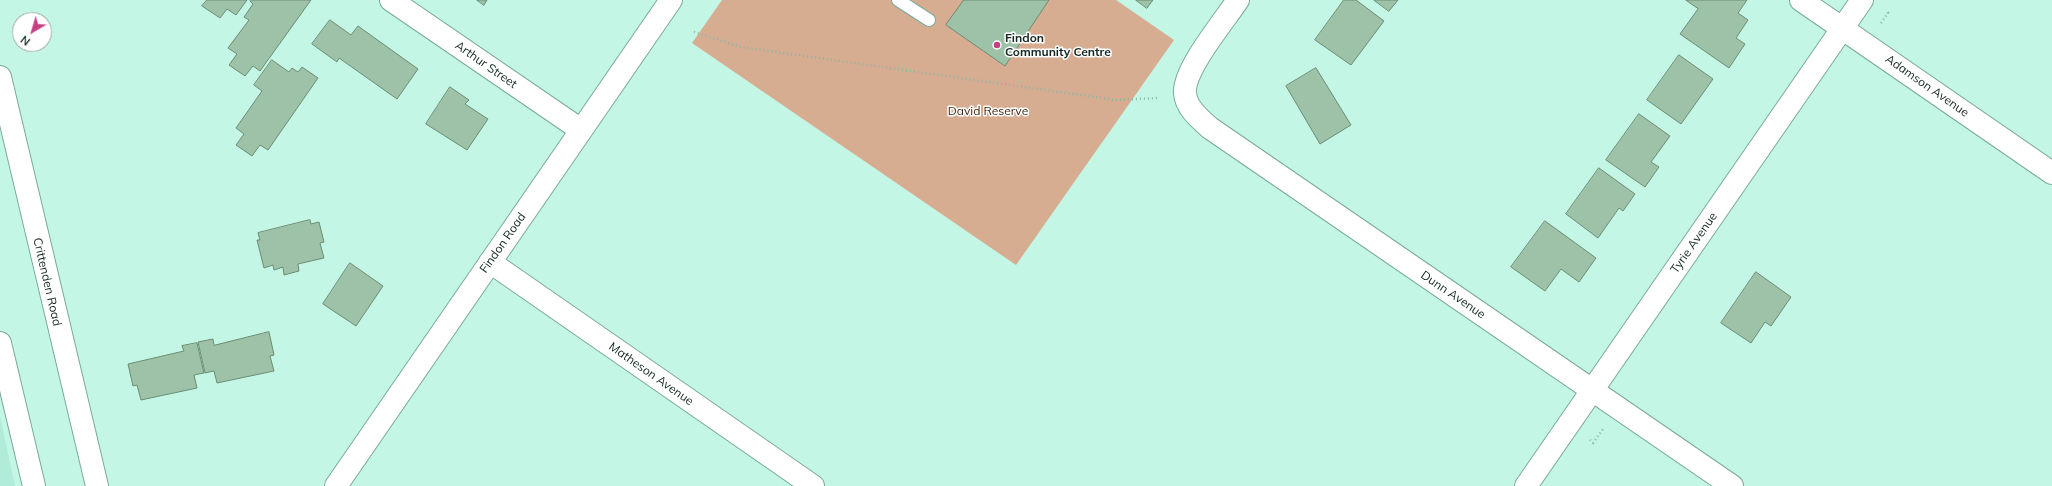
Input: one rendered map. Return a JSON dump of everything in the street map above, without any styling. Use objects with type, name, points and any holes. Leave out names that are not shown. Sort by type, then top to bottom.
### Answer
[{"type":"street","name":"Arthur Street","points":[[391,0],[581,130]]},
{"type":"street","name":"Findon Road","points":[[336,486],[671,0]]},
{"type":"street","name":"Dunn Avenue","points":[[1238,0],[1196,61],[1186,79],[1185,94],[1193,112],[1210,128],[1732,486]]},
{"type":"street","name":"Adamson Avenue","points":[[1801,0],[2052,173]]},
{"type":"street","name":"Tyrie Avenue","points":[[1526,486],[1862,0]]},
{"type":"street","name":"Crittenden Road","points":[[0,77],[97,486]]},
{"type":"street","name":"Matheson Avenue","points":[[490,262],[813,486]]},
{"type":"street","points":[[0,343],[34,486]]},
{"type":"lane","points":[[898,0],[929,20]]},
{"type":"path","points":[[694,32],[741,47],[1116,100],[1157,98]]},
{"type":"path","points":[[1584,436],[1593,443],[1604,427]]},
{"type":"shaded area","points":[[0,416],[15,486],[0,486]]},
{"type":"green space","name":"David Reserve","points":[[722,0],[1116,0],[1174,40],[1016,265],[692,43]]},
{"type":"building","points":[[207,0],[247,0],[236,15],[227,9],[220,18],[202,6]]},
{"type":"building","points":[[311,0],[260,71],[253,66],[245,76],[229,65],[237,54],[228,48],[249,20],[244,17],[253,4],[250,1]]},
{"type":"building","points":[[477,0],[487,0],[484,5]]},
{"type":"building","name":"Findon Community Centre","points":[[964,0],[1049,0],[1005,66],[946,25]]},
{"type":"building","points":[[1136,0],[1153,0],[1147,8]]},
{"type":"building","points":[[1344,0],[1356,0],[1384,21],[1351,65],[1315,40]]},
{"type":"building","points":[[1374,0],[1398,0],[1389,11]]},
{"type":"building","points":[[1686,0],[1747,0],[1738,13],[1748,20],[1736,38],[1745,44],[1729,68],[1680,34],[1698,9]]},
{"type":"building","points":[[330,20],[351,35],[358,26],[418,69],[397,99],[339,58],[337,62],[312,44]]},
{"type":"building","points":[[1679,55],[1713,79],[1681,124],[1647,100]]},
{"type":"building","points":[[272,60],[289,72],[292,68],[298,72],[302,67],[318,78],[268,150],[260,145],[252,156],[236,145],[244,134],[236,128],[262,91],[254,85]]},
{"type":"building","points":[[1316,68],[1351,125],[1320,144],[1286,86]]},
{"type":"building","points":[[450,87],[469,100],[465,104],[488,119],[467,150],[426,124]]},
{"type":"building","points":[[1639,114],[1670,136],[1651,162],[1659,167],[1645,187],[1606,160]]},
{"type":"building","points":[[1599,168],[1635,194],[1623,211],[1619,208],[1598,238],[1566,214]]},
{"type":"building","points":[[310,220],[311,224],[319,222],[324,242],[320,243],[324,258],[298,264],[299,271],[284,275],[283,267],[274,270],[273,265],[264,268],[257,240],[260,240],[258,233]]},
{"type":"building","points":[[1545,221],[1596,258],[1579,282],[1561,269],[1545,291],[1511,267]]},
{"type":"building","points":[[350,263],[383,286],[356,326],[323,304]]},
{"type":"building","points":[[1756,272],[1791,297],[1771,326],[1765,322],[1751,343],[1721,323]]},
{"type":"building","points":[[269,332],[274,355],[270,356],[274,371],[217,383],[214,371],[205,373],[198,342],[213,339],[214,345]]},
{"type":"building","points":[[197,343],[204,373],[194,375],[197,388],[141,400],[137,385],[133,386],[128,364],[184,351],[182,346]]},
{"type":"place","name":"Findon Community Centre","points":[[997,45]]}]
